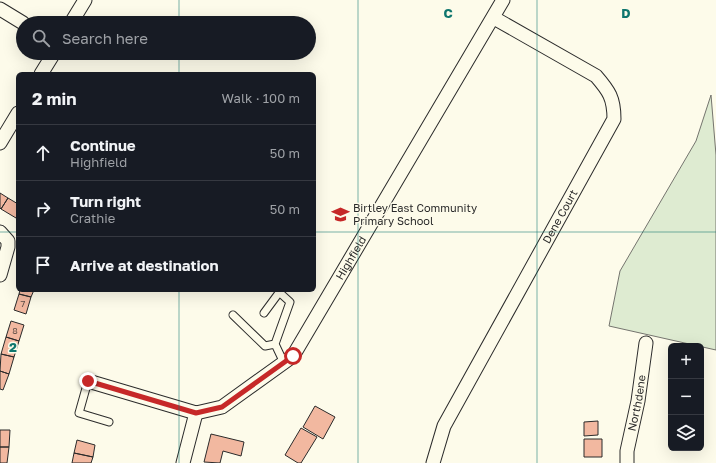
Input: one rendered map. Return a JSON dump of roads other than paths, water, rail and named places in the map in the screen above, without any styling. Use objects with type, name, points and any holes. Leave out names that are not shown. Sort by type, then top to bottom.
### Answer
[{"type":"street","points":[[75,16],[85,0]]},
{"type":"street","name":"Highfield","points":[[196,413],[222,407],[293,356],[328,300],[494,18],[503,0]]},
{"type":"street","points":[[0,9],[16,19]]},
{"type":"street","name":"Dene Court","points":[[433,463],[444,426],[614,119],[614,103],[608,90],[596,76],[494,18]]},
{"type":"street","points":[[42,72],[50,60]]},
{"type":"street","points":[[0,143],[16,116]]},
{"type":"street","points":[[0,232],[8,241],[8,248],[0,275]]},
{"type":"street","name":"Northdene","points":[[627,463],[627,451],[638,401],[646,344]]},
{"type":"street","points":[[88,381],[196,413],[183,463]]},
{"type":"lane","points":[[264,313],[279,292]]},
{"type":"lane","points":[[281,292],[290,302],[275,344],[284,363]]},
{"type":"lane","points":[[233,315],[265,346],[275,344]]},
{"type":"lane","points":[[88,381],[79,413],[109,422]]},
{"type":"place","name":"Birtley East Community Primary School","points":[[340,214]]}]
